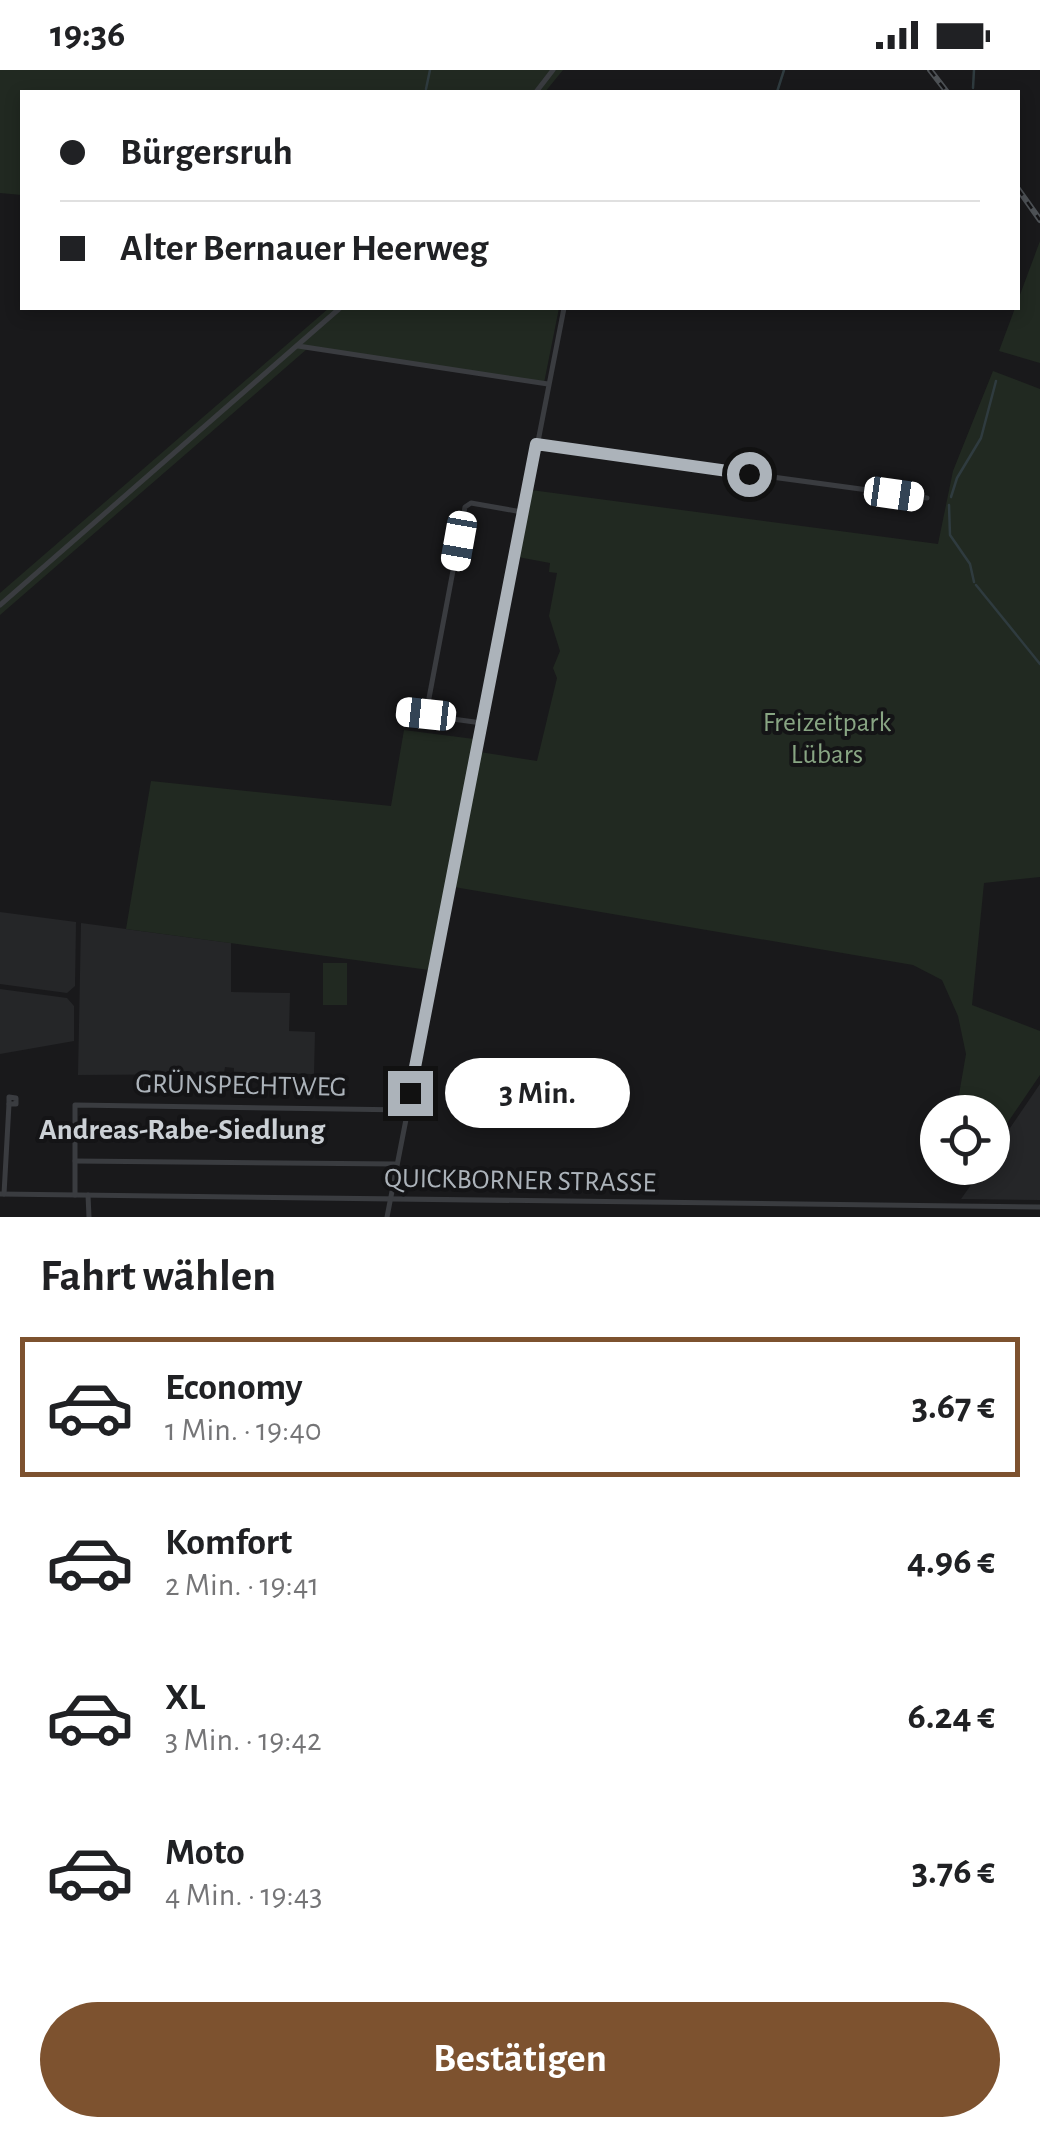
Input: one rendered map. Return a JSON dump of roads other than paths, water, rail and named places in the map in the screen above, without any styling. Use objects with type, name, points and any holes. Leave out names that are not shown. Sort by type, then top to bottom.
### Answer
[{"type":"street","points":[[538,90],[553,70]]},
{"type":"street","points":[[0,605],[338,310]]},
{"type":"street","points":[[387,1217],[564,310]]},
{"type":"street","points":[[298,346],[548,384]]},
{"type":"street","points":[[536,444],[927,498]]},
{"type":"street","points":[[426,714],[465,507],[471,504],[522,512]]},
{"type":"street","points":[[400,712],[482,723]]},
{"type":"street","points":[[2,1194],[9,1104]]},
{"type":"street","name":"GRÜNSPECHTWEG","points":[[75,1162],[75,1104],[407,1110]]},
{"type":"street","points":[[74,1195],[75,1162],[398,1164]]},
{"type":"street","name":"QUICKBORNER STRASSE","points":[[2,1194],[1040,1208]]},
{"type":"street","points":[[88,1195],[88,1217]]},
{"type":"street","points":[[968,1216],[970,1207]]},
{"type":"waterway","points":[[426,89],[430,70]]},
{"type":"waterway","points":[[778,90],[784,70]]},
{"type":"waterway","points":[[973,88],[974,70]]},
{"type":"waterway","points":[[951,497],[957,478],[981,438],[996,381]]},
{"type":"waterway","points":[[949,505],[950,535],[970,564],[974,582]]},
{"type":"waterway","points":[[976,585],[1040,664]]},
{"type":"railway","points":[[930,70],[945,90]]},
{"type":"railway","points":[[1020,192],[1040,220]]},
{"type":"district","name":"Andreas-Rabe-Siedlung","points":[[182,1130]]},
{"type":"park label","name":"Freizeitpark Lübars","points":[[827,739]]}]
